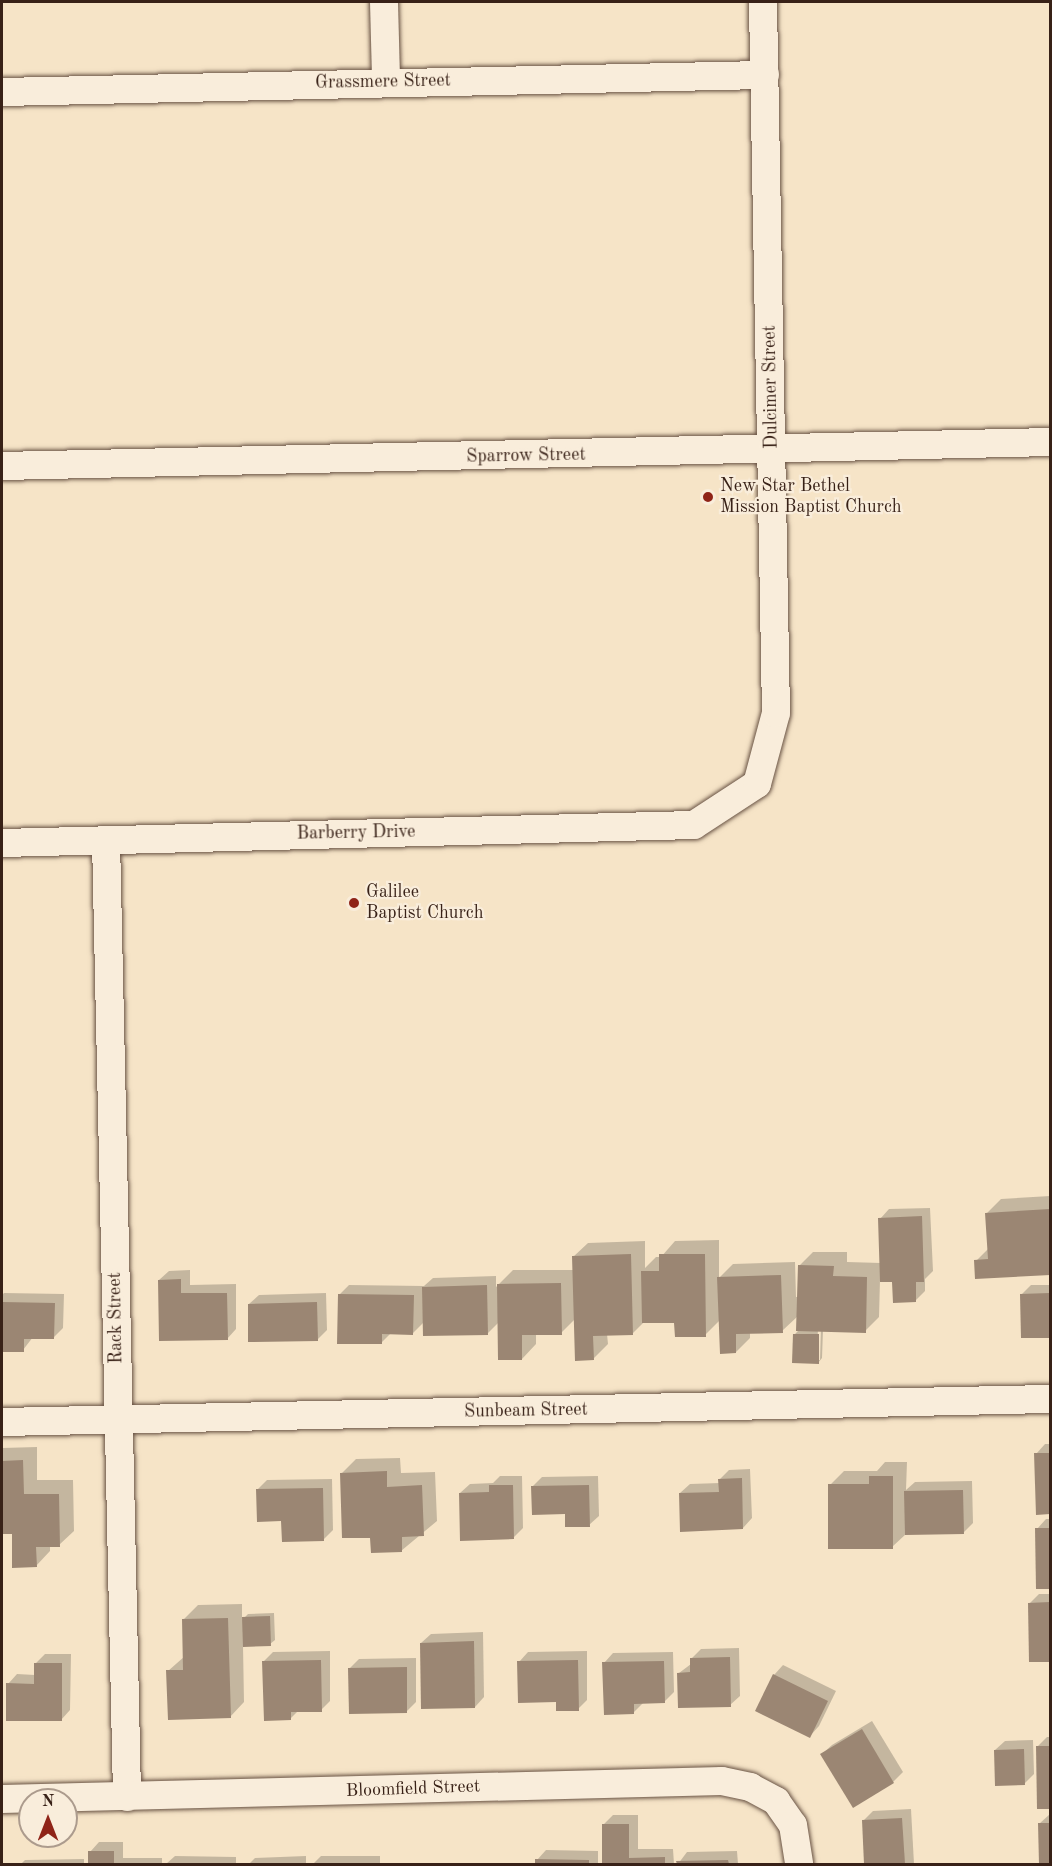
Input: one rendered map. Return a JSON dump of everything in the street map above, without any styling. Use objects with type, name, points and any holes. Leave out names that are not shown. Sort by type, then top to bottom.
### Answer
[{"type":"street","points":[[384,2],[386,81]]},
{"type":"street","name":"Dulcimer Street","points":[[708,816],[757,784],[776,713],[763,2]]},
{"type":"street","name":"Grassmere Street","points":[[2,92],[386,81],[765,75]]},
{"type":"street","name":"Sparrow Street","points":[[2,466],[773,451],[1050,442]]},
{"type":"street","name":"Barberry Drive","points":[[2,843],[694,825],[708,816]]},
{"type":"street","name":"Rack Street","points":[[106,840],[127,1797]]},
{"type":"street","name":"Sunbeam Street","points":[[2,1422],[1050,1399]]},
{"type":"street","name":"Bloomfield Street","points":[[2,1799],[722,1781],[750,1787],[776,1800],[793,1825],[797,1852]]},
{"type":"building","points":[[1050,1209],[1050,1275],[975,1279],[974,1260],[988,1259],[985,1213]]},
{"type":"building","points":[[922,1216],[924,1282],[916,1282],[916,1302],[893,1303],[892,1282],[880,1282],[878,1218]]},
{"type":"building","points":[[631,1254],[633,1335],[593,1336],[594,1360],[575,1361],[572,1256]]},
{"type":"building","points":[[659,1254],[705,1254],[706,1337],[675,1337],[674,1323],[642,1323],[641,1271],[659,1271]]},
{"type":"building","points":[[798,1265],[834,1266],[833,1276],[867,1277],[866,1333],[796,1331]]},
{"type":"building","points":[[781,1275],[783,1333],[736,1334],[736,1353],[720,1354],[717,1277]]},
{"type":"building","points":[[181,1279],[181,1293],[227,1293],[228,1340],[159,1341],[158,1280]]},
{"type":"building","points":[[561,1283],[562,1335],[522,1335],[522,1360],[498,1360],[497,1284]]},
{"type":"building","points":[[487,1285],[488,1335],[423,1336],[422,1287]]},
{"type":"building","points":[[1050,1293],[1050,1338],[1021,1338],[1020,1294]]},
{"type":"building","points":[[338,1294],[414,1295],[413,1335],[382,1334],[382,1344],[337,1344]]},
{"type":"building","points":[[2,1302],[55,1303],[54,1339],[24,1339],[24,1352],[2,1352]]},
{"type":"building","points":[[317,1302],[318,1341],[248,1342],[248,1304]]},
{"type":"building","points":[[793,1334],[819,1334],[819,1364],[792,1363]]},
{"type":"building","points":[[1034,1453],[1050,1453],[1050,1514],[1036,1515]]},
{"type":"building","points":[[23,1460],[24,1494],[59,1494],[60,1547],[36,1547],[37,1567],[12,1568],[12,1534],[2,1534],[2,1461]]},
{"type":"building","points":[[387,1471],[387,1487],[422,1485],[424,1536],[402,1537],[402,1552],[371,1553],[370,1538],[342,1538],[340,1473]]},
{"type":"building","points":[[869,1476],[893,1476],[893,1549],[828,1549],[828,1484],[869,1484]]},
{"type":"building","points":[[742,1478],[743,1529],[680,1532],[679,1493],[719,1492],[718,1479]]},
{"type":"building","points":[[489,1485],[513,1485],[514,1539],[460,1541],[459,1493],[489,1492]]},
{"type":"building","points":[[589,1485],[590,1527],[565,1527],[565,1514],[532,1515],[531,1486]]},
{"type":"building","points":[[323,1488],[324,1541],[282,1542],[281,1521],[257,1522],[256,1489]]},
{"type":"building","points":[[963,1490],[964,1534],[905,1535],[904,1491]]},
{"type":"building","points":[[1035,1528],[1050,1528],[1050,1589],[1036,1589]]},
{"type":"building","points":[[1050,1602],[1050,1662],[1029,1662],[1028,1603]]},
{"type":"building","points":[[270,1616],[271,1646],[243,1647],[242,1617]]},
{"type":"building","points":[[228,1618],[231,1718],[168,1720],[166,1670],[183,1670],[182,1619]]},
{"type":"building","points":[[474,1641],[475,1708],[421,1709],[420,1643]]},
{"type":"building","points":[[730,1657],[731,1707],[678,1708],[677,1673],[690,1672],[690,1658]]},
{"type":"building","points":[[321,1660],[322,1712],[291,1712],[291,1720],[264,1721],[262,1661]]},
{"type":"building","points":[[578,1660],[579,1711],[556,1711],[556,1702],[518,1703],[517,1661]]},
{"type":"building","points":[[664,1661],[665,1703],[634,1704],[634,1714],[604,1715],[602,1662]]},
{"type":"building","points":[[34,1663],[62,1663],[62,1721],[6,1721],[6,1683],[34,1684]]},
{"type":"building","points":[[407,1667],[407,1713],[349,1714],[348,1668]]},
{"type":"building","points":[[773,1674],[828,1701],[810,1738],[755,1711]]},
{"type":"building","points":[[862,1729],[894,1783],[853,1808],[820,1754]]},
{"type":"building","points":[[1036,1746],[1050,1746],[1050,1809],[1037,1809]]},
{"type":"building","points":[[1024,1749],[1025,1785],[995,1786],[994,1750]]},
{"type":"building","points":[[902,1818],[905,1864],[864,1864],[862,1820]]},
{"type":"building","points":[[1038,1823],[1050,1823],[1050,1864],[1039,1864]]},
{"type":"building","points":[[602,1824],[629,1824],[629,1858],[665,1857],[665,1864],[602,1864]]},
{"type":"building","points":[[88,1851],[114,1851],[114,1864],[88,1864]]},
{"type":"building","points":[[535,1859],[589,1860],[589,1864],[535,1864]]},
{"type":"building","points":[[728,1860],[729,1864],[677,1864],[676,1861]]},
{"type":"place","name":"New Star Bethel Mission Baptist Church","points":[[708,497]]},
{"type":"place","name":"Galilee Baptist Church","points":[[354,903]]}]
